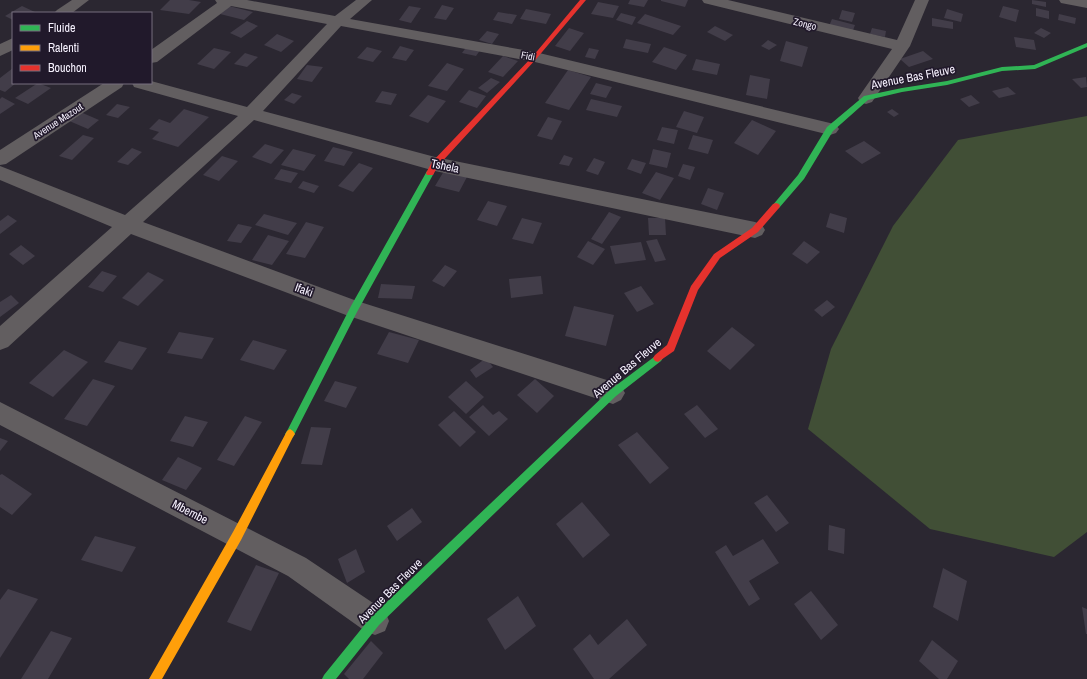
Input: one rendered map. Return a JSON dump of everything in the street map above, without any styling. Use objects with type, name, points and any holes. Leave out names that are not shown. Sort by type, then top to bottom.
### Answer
[{"type":"street","points":[[64,12],[82,0]]},
{"type":"street","points":[[152,57],[227,0]]},
{"type":"street","name":"Fidi","points":[[227,0],[535,57],[830,129]]},
{"type":"street","points":[[0,340],[126,224],[250,114],[338,21],[365,0]]},
{"type":"street","points":[[155,679],[237,536],[354,308],[435,164],[535,57],[583,0]]},
{"type":"street","name":"Zongo","points":[[709,0],[902,46]]},
{"type":"street","points":[[866,98],[902,46],[922,0]]},
{"type":"street","points":[[1066,0],[1087,4]]},
{"type":"street","name":"Avenue Bas Fleuve","points":[[328,679],[375,620],[613,393],[671,348],[691,294],[717,256],[756,230],[801,177],[830,129],[866,98],[902,90],[947,83],[1002,69],[1035,67],[1087,45]]},
{"type":"street","name":"Avenue Mazout","points":[[0,159],[114,84]]},
{"type":"street","name":"Tshela","points":[[144,84],[435,164],[756,230]]},
{"type":"street","name":"Ifaki","points":[[0,173],[126,224],[354,308],[613,393]]},
{"type":"street","name":"Mbembe","points":[[0,413],[297,567],[375,620]]},
{"type":"green space","points":[[1087,116],[1087,532],[1054,557],[930,529],[808,429],[831,349],[893,226],[958,140]]},
{"type":"building","points":[[170,0],[189,0],[201,2],[189,14],[160,10]]},
{"type":"building","points":[[630,0],[648,0],[644,7],[628,4]]},
{"type":"building","points":[[661,0],[688,0],[685,7]]},
{"type":"building","points":[[1032,0],[1046,2],[1046,7],[1032,4]]},
{"type":"building","points":[[598,2],[619,6],[613,18],[591,14]]},
{"type":"building","points":[[442,5],[454,8],[446,20],[434,18]]},
{"type":"building","points":[[22,6],[35,12],[12,12],[12,20],[5,16]]},
{"type":"building","points":[[229,6],[253,12],[244,20],[220,14]]},
{"type":"building","points":[[409,6],[421,8],[411,23],[399,20]]},
{"type":"building","points":[[1003,6],[1019,10],[1016,22],[999,17]]},
{"type":"building","points":[[1036,8],[1049,11],[1049,19],[1036,16]]},
{"type":"building","points":[[526,9],[551,14],[546,24],[520,19]]},
{"type":"building","points":[[947,9],[963,14],[961,22],[944,18]]},
{"type":"building","points":[[842,10],[855,13],[852,22],[839,19]]},
{"type":"building","points":[[498,12],[517,15],[512,24],[493,20]]},
{"type":"building","points":[[621,13],[636,17],[632,25],[616,20]]},
{"type":"building","points":[[645,14],[681,26],[673,35],[637,23]]},
{"type":"building","points":[[1059,14],[1076,18],[1075,24],[1058,20]]},
{"type":"building","points":[[932,18],[953,22],[953,29],[932,26]]},
{"type":"building","points":[[832,19],[855,25],[852,33],[829,26]]},
{"type":"building","points":[[247,21],[258,26],[241,38],[230,33]]},
{"type":"building","points":[[715,26],[733,35],[725,41],[707,32]]},
{"type":"building","points":[[569,28],[584,33],[570,51],[555,46]]},
{"type":"building","points":[[872,28],[886,31],[885,37],[870,34]]},
{"type":"building","points":[[1041,28],[1051,33],[1044,38],[1034,33]]},
{"type":"building","points":[[487,31],[499,34],[492,44],[479,40]]},
{"type":"building","points":[[277,34],[294,41],[281,52],[264,45]]},
{"type":"building","points":[[1014,37],[1034,40],[1036,50],[1016,47]]},
{"type":"building","points":[[626,39],[651,44],[648,53],[623,48]]},
{"type":"building","points":[[768,40],[777,45],[769,50],[761,46]]},
{"type":"building","points":[[786,41],[808,47],[802,67],[780,61]]},
{"type":"building","points":[[400,46],[414,50],[406,61],[392,58]]},
{"type":"building","points":[[467,46],[481,49],[476,56],[462,53]]},
{"type":"building","points":[[367,47],[382,51],[373,62],[357,58]]},
{"type":"building","points":[[664,47],[687,55],[676,70],[652,62]]},
{"type":"building","points":[[214,48],[231,52],[214,69],[197,64]]},
{"type":"building","points":[[589,48],[599,50],[595,59],[585,57]]},
{"type":"building","points":[[923,51],[933,59],[909,67],[900,59]]},
{"type":"building","points":[[245,53],[258,57],[247,67],[234,64]]},
{"type":"building","points":[[503,56],[518,61],[503,77],[488,72]]},
{"type":"building","points":[[696,59],[720,64],[717,75],[692,70]]},
{"type":"building","points":[[447,63],[464,69],[447,91],[428,86]]},
{"type":"building","points":[[307,65],[323,67],[312,82],[297,79]]},
{"type":"building","points":[[12,69],[12,84],[15,84],[5,92],[0,90],[0,78]]},
{"type":"building","points":[[568,70],[591,77],[569,110],[545,103]]},
{"type":"building","points":[[750,75],[770,79],[767,99],[746,95]]},
{"type":"building","points":[[1086,77],[1087,87],[1081,88],[1072,79]]},
{"type":"building","points":[[491,78],[500,82],[487,93],[478,88]]},
{"type":"building","points":[[596,83],[612,87],[606,98],[590,94]]},
{"type":"building","points":[[36,84],[51,88],[28,104],[15,98]]},
{"type":"building","points":[[1008,87],[1016,94],[999,98],[992,91]]},
{"type":"building","points":[[469,90],[486,96],[477,108],[459,102]]},
{"type":"building","points":[[382,91],[397,94],[391,105],[375,102]]},
{"type":"building","points":[[292,93],[302,96],[294,104],[284,100]]},
{"type":"building","points":[[428,95],[446,101],[428,123],[409,116]]},
{"type":"building","points":[[971,95],[980,103],[969,107],[960,99]]},
{"type":"building","points":[[2,97],[15,104],[0,114],[0,99]]},
{"type":"building","points":[[591,99],[622,106],[617,117],[586,110]]},
{"type":"building","points":[[117,104],[130,107],[118,118],[106,115]]},
{"type":"building","points":[[184,109],[209,117],[178,147],[152,139],[159,132],[149,129],[159,119],[170,123]]},
{"type":"building","points":[[892,109],[899,114],[894,117],[887,112]]},
{"type":"building","points":[[78,111],[99,120],[88,129],[67,120]]},
{"type":"building","points":[[684,111],[704,117],[697,133],[676,127]]},
{"type":"building","points":[[548,117],[562,121],[552,140],[537,136]]},
{"type":"building","points":[[752,120],[776,131],[758,155],[734,143]]},
{"type":"building","points":[[662,127],[678,130],[674,144],[657,140]]},
{"type":"building","points":[[83,135],[94,138],[72,160],[59,156]]},
{"type":"building","points":[[693,135],[713,140],[708,154],[688,149]]},
{"type":"building","points":[[864,141],[881,153],[862,164],[845,151]]},
{"type":"building","points":[[265,144],[284,150],[271,164],[252,157]]},
{"type":"building","points":[[333,147],[353,152],[344,166],[324,161]]},
{"type":"building","points":[[132,148],[142,152],[128,165],[117,162]]},
{"type":"building","points":[[293,149],[316,155],[304,171],[281,165]]},
{"type":"building","points":[[653,149],[671,153],[667,168],[649,164]]},
{"type":"building","points":[[564,155],[573,158],[569,166],[559,164]]},
{"type":"building","points":[[222,156],[238,161],[219,181],[203,175]]},
{"type":"building","points":[[594,158],[605,162],[598,175],[586,171]]},
{"type":"building","points":[[632,159],[646,163],[641,174],[627,169]]},
{"type":"building","points":[[359,163],[373,168],[353,192],[338,186]]},
{"type":"building","points":[[683,164],[695,167],[690,180],[678,176]]},
{"type":"building","points":[[281,169],[298,173],[291,183],[274,179]]},
{"type":"building","points":[[444,171],[467,177],[459,192],[435,186]]},
{"type":"building","points":[[656,172],[674,178],[660,200],[642,193]]},
{"type":"building","points":[[303,181],[319,186],[314,193],[298,188]]},
{"type":"building","points":[[708,188],[724,193],[717,210],[701,204]]},
{"type":"building","points":[[488,201],[507,206],[497,226],[477,220]]},
{"type":"building","points":[[609,212],[621,217],[602,244],[591,239]]},
{"type":"building","points":[[830,213],[847,218],[844,233],[826,227]]},
{"type":"building","points":[[264,214],[297,223],[288,235],[255,225]]},
{"type":"building","points":[[8,215],[17,221],[0,234],[0,221]]},
{"type":"building","points":[[522,218],[542,223],[533,244],[512,239]]},
{"type":"building","points":[[648,218],[665,218],[666,235],[649,235]]},
{"type":"building","points":[[306,222],[324,227],[305,258],[286,254]]},
{"type":"building","points":[[238,224],[252,227],[241,243],[227,241]]},
{"type":"building","points":[[268,235],[289,241],[272,265],[252,260]]},
{"type":"building","points":[[657,239],[666,260],[655,262],[646,241]]},
{"type":"building","points":[[588,241],[605,249],[593,265],[577,257]]},
{"type":"building","points":[[804,241],[820,252],[807,264],[792,254]]},
{"type":"building","points":[[641,242],[646,260],[615,264],[610,246]]},
{"type":"building","points":[[21,245],[35,256],[23,265],[9,254]]},
{"type":"building","points":[[445,265],[457,271],[444,287],[432,281]]},
{"type":"building","points":[[102,271],[117,276],[103,292],[88,287]]},
{"type":"building","points":[[148,272],[164,280],[138,306],[122,298]]},
{"type":"building","points":[[541,276],[543,294],[511,298],[509,279]]},
{"type":"building","points":[[381,284],[415,286],[412,299],[378,298]]},
{"type":"building","points":[[641,286],[654,304],[637,312],[624,293]]},
{"type":"building","points":[[11,295],[19,303],[0,317],[0,302]]},
{"type":"building","points":[[827,300],[835,307],[822,317],[814,310]]},
{"type":"building","points":[[574,306],[614,315],[606,346],[565,336]]},
{"type":"building","points":[[732,327],[755,345],[730,370],[707,351]]},
{"type":"building","points":[[179,332],[214,338],[202,359],[167,353]]},
{"type":"building","points":[[389,332],[419,340],[408,363],[377,354]]},
{"type":"building","points":[[253,340],[287,350],[274,370],[240,360]]},
{"type":"building","points":[[119,341],[147,348],[132,370],[104,362]]},
{"type":"building","points":[[64,350],[88,362],[53,397],[29,383]]},
{"type":"building","points":[[486,358],[493,367],[476,378],[470,370]]},
{"type":"building","points":[[93,379],[115,386],[87,426],[64,419]]},
{"type":"building","points":[[535,379],[554,396],[537,413],[517,395]]},
{"type":"building","points":[[335,381],[357,387],[346,408],[324,401]]},
{"type":"building","points":[[466,381],[484,397],[466,414],[448,397]]},
{"type":"building","points":[[483,405],[493,415],[499,411],[508,419],[489,436],[469,417]]},
{"type":"building","points":[[697,405],[718,429],[705,438],[684,414]]},
{"type":"building","points":[[454,411],[476,432],[460,447],[438,425]]},
{"type":"building","points":[[185,416],[208,422],[193,447],[170,441]]},
{"type":"building","points":[[245,416],[262,422],[234,466],[217,460]]},
{"type":"building","points":[[311,427],[331,428],[322,465],[301,464]]},
{"type":"building","points":[[637,432],[669,468],[650,484],[618,445]]},
{"type":"building","points":[[0,438],[8,441],[0,451]]},
{"type":"building","points":[[178,457],[202,468],[186,490],[162,480]]},
{"type":"building","points":[[2,474],[32,494],[12,515],[0,507],[0,475]]},
{"type":"building","points":[[767,495],[789,523],[776,532],[754,503]]},
{"type":"building","points":[[582,502],[610,535],[583,558],[556,524]]},
{"type":"building","points":[[412,508],[422,522],[397,541],[387,526]]},
{"type":"building","points":[[829,525],[845,529],[844,554],[828,550]]},
{"type":"building","points":[[95,536],[136,547],[122,572],[81,560]]},
{"type":"building","points":[[763,539],[779,563],[749,581],[760,599],[749,606],[715,552],[726,545],[733,556]]},
{"type":"building","points":[[356,549],[365,572],[347,583],[338,559]]},
{"type":"building","points":[[256,565],[279,573],[251,631],[227,622]]},
{"type":"building","points":[[943,568],[967,581],[958,621],[933,607]]},
{"type":"building","points":[[8,589],[38,599],[0,658],[0,600]]},
{"type":"building","points":[[811,591],[838,625],[821,640],[794,604]]},
{"type":"building","points":[[518,596],[536,626],[505,650],[487,619]]},
{"type":"building","points":[[1082,607],[1087,609],[1087,634],[1086,634]]},
{"type":"building","points":[[627,619],[647,645],[609,679],[594,679],[573,649],[590,634],[598,645]]},
{"type":"building","points":[[51,631],[72,638],[48,679],[21,679]]},
{"type":"building","points":[[932,640],[958,661],[947,679],[939,679],[919,661]]},
{"type":"building","points":[[371,641],[383,653],[363,679],[349,679],[344,674]]},
{"type":"traffic: fast","points":[[776,206],[801,177],[830,129],[866,98],[902,90],[947,83],[1002,69],[1035,67],[1087,45]]},
{"type":"traffic: fast","points":[[290,434],[354,309],[430,173]]},
{"type":"traffic: fast","points":[[328,679],[375,621],[613,393],[658,358]]},
{"type":"traffic: slow","points":[[155,679],[237,536],[290,434]]},
{"type":"traffic: jam","points":[[430,173],[435,164],[535,57],[583,0]]},
{"type":"traffic: jam","points":[[658,358],[671,348],[694,288],[717,256],[755,230],[776,206]]}]
